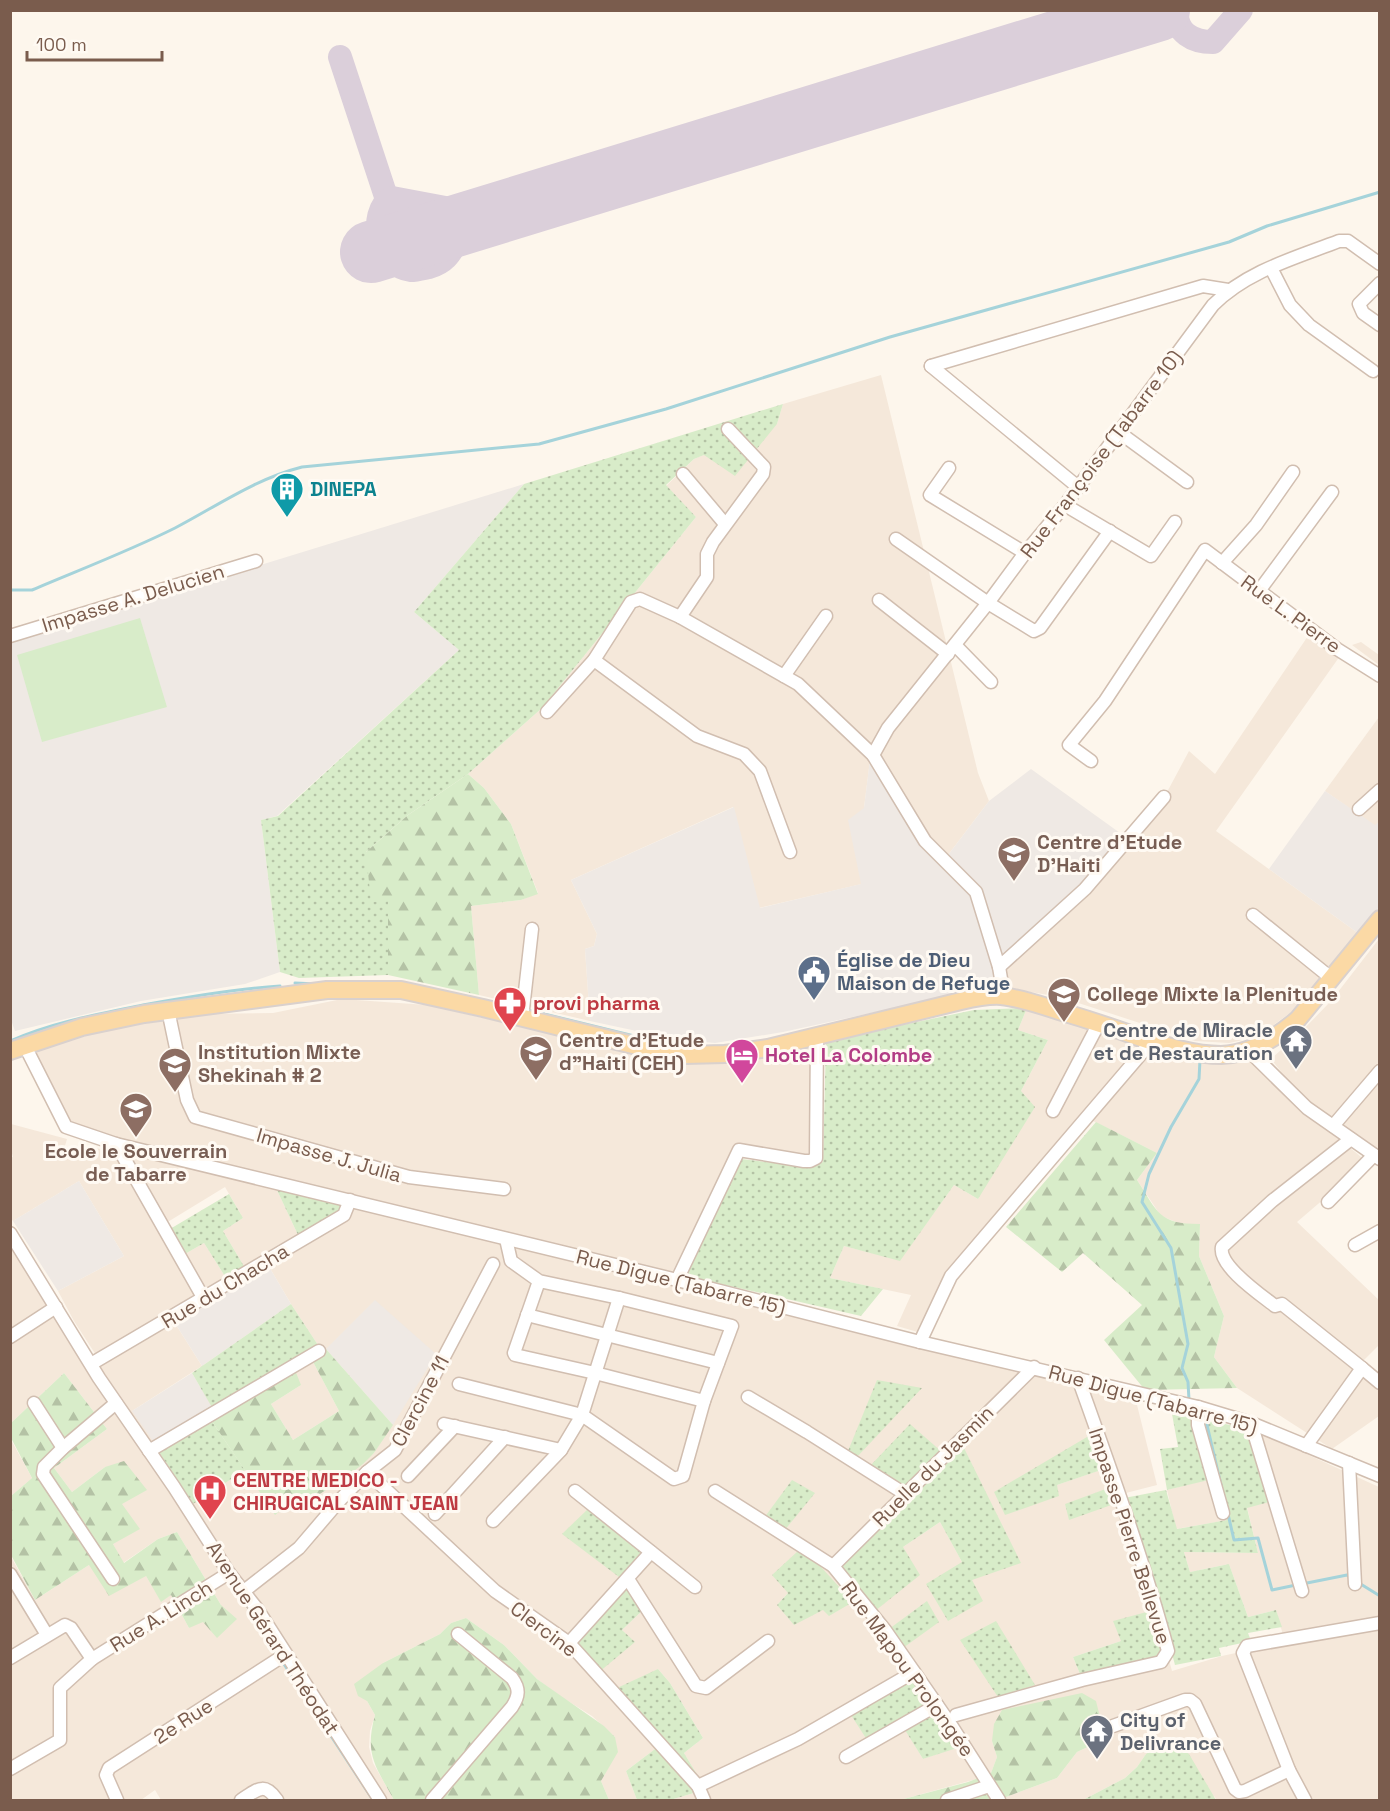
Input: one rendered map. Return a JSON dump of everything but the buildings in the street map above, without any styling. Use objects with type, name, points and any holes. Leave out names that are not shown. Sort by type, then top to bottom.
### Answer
[{"type":"main road","points":[[18,1048],[82,1027],[168,1010],[295,993],[359,989],[401,990],[649,1049],[684,1055],[725,1054],[768,1048],[978,997],[1004,996],[1099,1023],[1152,1041],[1207,1054],[1221,1055],[1248,1050],[1267,1042],[1298,1019],[1380,919]]},
{"type":"street","name":"Rue Françoise (Tabarre 10)","points":[[873,755],[888,728],[1065,505],[1213,305],[1228,290],[1246,278],[1339,241],[1348,241],[1380,264]]},
{"type":"street","points":[[1271,268],[1290,305],[1309,325],[1373,371]]},
{"type":"street","points":[[1380,283],[1359,304],[1363,312],[1380,324]]},
{"type":"street","points":[[1078,487],[931,366],[1203,286],[1228,290]]},
{"type":"street","points":[[680,617],[707,577],[707,554],[725,524],[763,474],[764,467],[728,429]]},
{"type":"street","points":[[1120,433],[1187,482]]},
{"type":"street","points":[[949,468],[930,495],[1025,553]]},
{"type":"street","points":[[1222,564],[1256,525],[1293,472]]},
{"type":"street","points":[[683,474],[725,524]]},
{"type":"street","points":[[1259,591],[1332,492]]},
{"type":"street","points":[[1065,505],[1151,556],[1175,522]]},
{"type":"street","points":[[896,539],[1031,631],[1040,628],[1110,531]]},
{"type":"street","name":"Rue L. Pierre","points":[[1091,761],[1069,745],[1105,701],[1205,550],[1337,649],[1380,676]]},
{"type":"street","name":"Impasse A. Delucien","points":[[10,636],[256,561]]},
{"type":"street","points":[[547,712],[594,660],[635,599],[640,599],[680,617],[798,684],[873,755],[925,841],[976,892],[999,967],[1004,996]]},
{"type":"street","points":[[879,600],[921,635],[952,650],[991,682]]},
{"type":"street","points":[[784,676],[826,616]]},
{"type":"street","points":[[594,660],[697,736],[744,754],[760,771],[790,852]]},
{"type":"street","points":[[1359,809],[1380,790]]},
{"type":"street","points":[[999,967],[1084,889],[1164,796]]},
{"type":"street","points":[[1253,915],[1331,978]]},
{"type":"street","points":[[522,1018],[532,929]]},
{"type":"street","name":"Impasse J. Julia","points":[[168,1010],[187,1100],[195,1117],[410,1177],[504,1189]]},
{"type":"street","points":[[1053,1111],[1099,1023]]},
{"type":"street","points":[[677,1280],[739,1150],[804,1161],[816,1158],[817,1035]]},
{"type":"street","points":[[920,1342],[951,1276],[1152,1041]]},
{"type":"street","name":"Rue Digue (Tabarre 15)","points":[[18,1048],[66,1127],[116,1144],[677,1280],[920,1342],[1202,1408],[1251,1423],[1380,1476]]},
{"type":"street","points":[[1248,1050],[1306,1108],[1377,1157],[1328,1202]]},
{"type":"street","points":[[1333,1126],[1380,1071]]},
{"type":"street","points":[[1351,1139],[1272,1201],[1222,1247],[1221,1251],[1225,1261],[1246,1283],[1275,1306],[1282,1304],[1380,1383]]},
{"type":"street","points":[[116,1144],[204,1299]]},
{"type":"street","name":"Rue du Chacha","points":[[91,1364],[344,1215],[350,1200]]},
{"type":"street","points":[[1355,1245],[1380,1231]]},
{"type":"street","name":"Avenue Gérard Théodat","points":[[10,1233],[52,1309],[149,1451],[228,1574],[244,1591],[380,1800]]},
{"type":"street","points":[[459,1384],[582,1415],[674,1479],[683,1476],[704,1401],[732,1326],[538,1281],[512,1261],[506,1239]]},
{"type":"street","name":"Clercine 11","points":[[244,1591],[299,1548],[367,1472],[395,1449],[493,1264]]},
{"type":"street","points":[[538,1281],[515,1355],[704,1401]]},
{"type":"street","points":[[493,1521],[561,1450],[582,1415],[619,1298]]},
{"type":"street","points":[[10,1337],[52,1309]]},
{"type":"street","points":[[527,1316],[718,1363]]},
{"type":"street","points":[[149,1451],[319,1351]]},
{"type":"street","name":"Ruelle du Jasmin","points":[[833,1566],[1034,1367]]},
{"type":"street","points":[[1306,1446],[1362,1368]]},
{"type":"street","name":"Impasse Pierre Bellevue","points":[[956,1715],[1082,1680],[1161,1662],[1168,1651],[1137,1546],[1078,1378]]},
{"type":"street","points":[[748,1397],[905,1494]]},
{"type":"street","points":[[34,1403],[63,1448]]},
{"type":"street","points":[[113,1579],[43,1474],[44,1467],[63,1448],[116,1403]]},
{"type":"street","points":[[1202,1408],[1198,1425],[1223,1513]]},
{"type":"street","points":[[1251,1423],[1302,1591]]},
{"type":"street","points":[[408,1476],[449,1425],[561,1450]]},
{"type":"street","points":[[435,1514],[505,1437]]},
{"type":"street","points":[[1349,1463],[1355,1584]]},
{"type":"street","name":"Clercine","points":[[367,1472],[495,1591],[569,1643],[698,1786],[704,1800]]},
{"type":"street","points":[[575,1491],[695,1587]]},
{"type":"street","name":"Rue Mapou Prolongée","points":[[715,1491],[833,1566],[885,1630],[938,1705],[999,1800]]},
{"type":"street","points":[[569,1643],[651,1552]]},
{"type":"street","points":[[10,1574],[47,1635]]},
{"type":"street","name":"Rue A. Linch","points":[[10,1658],[47,1635],[68,1626],[92,1659],[228,1574]]},
{"type":"street","points":[[628,1579],[696,1686],[706,1688],[768,1641]]},
{"type":"street","points":[[1305,1800],[1289,1770],[1243,1653],[1246,1646],[1380,1623]]},
{"type":"street","points":[[432,1800],[512,1707],[518,1692],[517,1684],[512,1678],[458,1634]]},
{"type":"street","name":"2e Rue","points":[[117,1800],[106,1775],[109,1768],[286,1654]]},
{"type":"street","points":[[10,1769],[60,1740],[60,1688],[92,1659]]},
{"type":"street","points":[[698,1786],[798,1738],[914,1672]]},
{"type":"street","points":[[1113,1726],[1190,1700],[1195,1704],[1235,1789],[1239,1792],[1289,1770]]},
{"type":"street","points":[[846,1757],[938,1705]]},
{"type":"street","points":[[947,1800],[989,1786]]},
{"type":"street","points":[[241,1800],[257,1790],[265,1789],[270,1791],[277,1800]]},
{"type":"shaded area","points":[[881,375],[978,773],[989,801],[942,863],[920,845],[870,760],[864,808],[862,884],[759,908],[733,807],[571,880],[597,934],[594,946],[585,949],[590,1021],[479,995],[471,906],[521,900],[538,893],[511,824],[484,788],[468,774],[542,708],[696,517],[666,486],[694,459],[777,424],[783,404]]},
{"type":"shaded area","points":[[524,484],[414,612],[459,650],[277,816],[261,820],[280,972],[245,984],[141,1001],[15,1031],[10,1017],[10,642]]},
{"type":"shaded area","points":[[1310,633],[1340,656],[1216,831],[1358,933],[1316,985],[1294,1010],[1257,1037],[1229,1043],[1195,1041],[1060,997],[1008,988],[1004,971],[1095,887],[1158,809],[1189,751],[1215,774]]},
{"type":"shaded area","points":[[1361,642],[1379,655],[1379,665],[1352,645]]},
{"type":"shaded area","points":[[1379,717],[1379,822],[1375,826],[1325,791]]},
{"type":"shaded area","points":[[870,759],[920,845],[942,863],[989,801],[1031,769],[1127,838],[1096,878],[997,966],[1002,988],[991,987],[783,1032],[715,1043],[674,1039],[590,1021],[585,949],[594,946],[597,934],[571,880],[734,807],[760,908],[861,884],[848,820],[864,808]]},
{"type":"shaded area","points":[[1325,791],[1375,825],[1379,822],[1379,907],[1358,933],[1269,869]]},
{"type":"shaded area","points":[[1379,939],[1379,1154],[1299,1094],[1271,1059],[1331,1001]]},
{"type":"shaded area","points":[[342,999],[427,1005],[636,1056],[681,1063],[744,1058],[813,1044],[812,1156],[737,1145],[672,1273],[98,1136],[73,1126],[33,1051],[106,1030],[203,1014],[273,1013]]},
{"type":"shaded area","points":[[1027,1008],[1205,1063],[1257,1061],[1306,1111],[1367,1162],[1297,1222],[1379,1300],[1379,1345],[1360,1364],[1379,1388],[1379,1416],[1332,1449],[1237,1388],[1214,1357],[1224,1316],[1199,1256],[1200,1224],[1181,1224],[1161,1216],[1137,1180],[1157,1153],[1085,1117],[988,1229],[921,1333],[897,1326],[911,1295],[830,1278],[844,1246],[900,1260],[954,1185],[978,1199],[1021,1091],[1048,1040],[1018,1030]]},
{"type":"shaded area","points":[[11,1124],[67,1139],[64,1149],[94,1156],[96,1148],[112,1152],[197,1294],[96,1355],[58,1291],[124,1256],[79,1181],[13,1221],[10,1217],[10,1158],[13,1157]]},
{"type":"shaded area","points":[[125,1149],[276,1188],[298,1235],[245,1268],[223,1231],[243,1218],[225,1187],[166,1223]]},
{"type":"shaded area","points":[[79,1181],[124,1256],[58,1291],[13,1221]]},
{"type":"shaded area","points":[[347,1197],[1039,1364],[1133,1389],[1157,1485],[1118,1495],[1148,1583],[1172,1671],[1222,1656],[1285,1642],[1276,1610],[1248,1617],[1229,1564],[1190,1572],[1184,1552],[1258,1553],[1247,1507],[1273,1501],[1262,1434],[1379,1487],[1379,1800],[1216,1800],[1215,1797],[1146,1754],[1125,1778],[1083,1800],[998,1800],[1057,1778],[1077,1752],[1092,1745],[992,1741],[997,1757],[991,1773],[984,1777],[900,1800],[670,1800],[694,1793],[698,1776],[684,1753],[703,1738],[670,1683],[658,1669],[665,1740],[626,1771],[637,1800],[609,1800],[601,1781],[609,1766],[615,1737],[592,1716],[537,1679],[504,1645],[466,1618],[451,1623],[440,1634],[383,1663],[367,1701],[375,1715],[370,1731],[369,1747],[373,1763],[394,1800],[161,1800],[155,1790],[141,1800],[11,1800],[10,1555],[35,1600],[89,1565],[146,1576],[161,1601],[171,1595],[189,1628],[221,1605],[177,1532],[158,1539],[123,1563],[113,1544],[122,1504],[105,1467],[72,1492],[54,1468],[107,1429],[64,1373],[11,1423],[11,1228],[98,1366],[343,1213]],"holes":[[[268,1265],[318,1345],[132,1411],[202,1366],[173,1320]],[[326,1349],[436,1354],[374,1453],[341,1481],[296,1508],[291,1503],[275,1514],[245,1470],[193,1503],[211,1420],[301,1385],[271,1404],[293,1440],[339,1411],[312,1360]],[[1092,1434],[1103,1469],[1057,1485]],[[962,1444],[972,1580],[940,1522],[903,1547]],[[788,1593],[852,1602],[823,1610],[777,1605]],[[643,1610],[622,1630],[634,1642],[576,1641]],[[1121,1641],[1080,1674],[1073,1657]],[[905,1729],[957,1747],[923,1759]]]},
{"type":"shaded area","points":[[204,1243],[226,1278],[208,1288],[204,1287],[185,1254]]},
{"type":"shaded area","points":[[268,1265],[291,1304],[202,1366],[173,1320]]},
{"type":"shaded area","points":[[375,1300],[436,1354],[393,1425],[326,1349]]},
{"type":"shaded area","points":[[192,1373],[213,1409],[155,1444],[132,1411]]},
{"type":"shaded area","points":[[10,1438],[32,1478],[11,1496],[10,1496]]},
{"type":"shaded area","points":[[1217,1477],[1228,1520],[1176,1529],[1167,1490]]},
{"type":"green space","points":[[783,404],[777,424],[735,476],[704,455],[694,459],[666,485],[696,517],[542,708],[468,774],[408,815],[366,852],[388,900],[388,975],[299,978],[280,972],[261,820],[278,816],[459,650],[414,612],[524,484]]},
{"type":"green space","points":[[140,618],[167,707],[42,742],[17,655]]},
{"type":"green space","points":[[468,774],[484,788],[511,824],[538,894],[521,900],[471,906],[479,995],[388,975],[388,901],[371,902],[366,852],[408,815]]},
{"type":"green space","points":[[1027,1008],[1018,1030],[1048,1040],[1021,1091],[1035,1107],[978,1199],[954,1185],[900,1261],[844,1246],[830,1278],[883,1289],[861,1316],[686,1276],[741,1159],[808,1167],[823,1162],[826,1041],[974,1010]]},
{"type":"green space","points":[[1096,1122],[1157,1153],[1137,1180],[1155,1208],[1167,1219],[1200,1224],[1199,1256],[1224,1316],[1214,1357],[1237,1388],[1145,1390],[1104,1340],[1142,1305],[1083,1253],[1062,1272],[1006,1227]]},
{"type":"green space","points":[[276,1188],[340,1203],[341,1209],[298,1235]]},
{"type":"green space","points":[[229,1194],[243,1218],[223,1231],[245,1268],[226,1278],[204,1243],[185,1254],[170,1229]]},
{"type":"green space","points":[[291,1304],[318,1345],[213,1409],[192,1373]]},
{"type":"green space","points":[[326,1349],[393,1425],[374,1453],[341,1481],[295,1509],[290,1503],[275,1515],[211,1420],[295,1370],[301,1385],[271,1404],[293,1440],[339,1411],[312,1360]]},
{"type":"green space","points":[[64,1373],[107,1429],[54,1468],[72,1492],[105,1467],[124,1461],[147,1490],[122,1504],[140,1529],[113,1544],[124,1563],[158,1539],[177,1532],[221,1605],[237,1619],[217,1638],[203,1622],[189,1628],[171,1595],[161,1602],[146,1576],[109,1596],[89,1565],[35,1600],[11,1555],[11,1496],[32,1478],[11,1438],[11,1423]]},
{"type":"green space","points":[[877,1380],[922,1388],[857,1457],[848,1451]]},
{"type":"green space","points":[[1172,1414],[1246,1428],[1273,1501],[1247,1508],[1258,1553],[1184,1552],[1190,1572],[1229,1564],[1248,1617],[1276,1610],[1282,1627],[1248,1633],[1251,1641],[1219,1648],[1221,1656],[1175,1665],[1156,1594],[1124,1498],[1166,1490],[1177,1529],[1227,1520],[1217,1478],[1167,1490],[1160,1449],[1178,1447]]},
{"type":"green space","points":[[211,1420],[245,1470],[193,1504],[159,1452]]},
{"type":"green space","points":[[910,1424],[942,1452],[903,1487],[870,1466]]},
{"type":"green space","points":[[1092,1434],[1104,1469],[1057,1485],[1059,1496],[1005,1515],[994,1492]]},
{"type":"green space","points":[[962,1444],[1021,1563],[972,1580],[983,1601],[948,1621],[926,1584],[962,1562],[940,1522],[903,1547],[920,1575],[875,1611],[836,1565]]},
{"type":"green space","points":[[792,1480],[815,1493],[784,1531],[764,1518]]},
{"type":"green space","points":[[1111,1487],[1117,1503],[1069,1520],[1065,1504]]},
{"type":"green space","points":[[589,1508],[645,1553],[623,1580],[562,1534]]},
{"type":"green space","points":[[798,1551],[821,1567],[853,1602],[829,1616],[823,1610],[794,1625],[777,1605],[788,1593],[772,1575]]},
{"type":"green space","points":[[626,1586],[643,1610],[622,1630],[635,1642],[598,1673],[575,1641]]},
{"type":"green space","points":[[927,1601],[939,1622],[903,1648],[889,1629]]},
{"type":"green space","points":[[1154,1610],[1163,1656],[1080,1674],[1073,1657],[1121,1641],[1113,1621]]},
{"type":"green space","points":[[466,1618],[504,1645],[537,1679],[604,1726],[615,1737],[618,1752],[601,1781],[609,1800],[394,1800],[377,1769],[371,1751],[375,1715],[367,1701],[358,1696],[354,1684],[383,1663],[440,1634],[451,1623]]},
{"type":"green space","points":[[996,1621],[1035,1685],[998,1697],[960,1640]]},
{"type":"green space","points":[[658,1669],[670,1683],[703,1738],[684,1753],[698,1776],[694,1793],[670,1800],[637,1800],[626,1771],[655,1749],[664,1739],[617,1688]]},
{"type":"green space","points":[[911,1679],[957,1748],[923,1759],[905,1730],[871,1746],[851,1715]]},
{"type":"green space","points":[[1082,1693],[1096,1701],[1104,1733],[1092,1745],[1077,1752],[1057,1778],[998,1800],[900,1800],[968,1782],[991,1773],[997,1757],[992,1741],[994,1724],[1002,1710]]},
{"type":"green space","points":[[1161,1744],[1177,1745],[1189,1754],[1216,1800],[1083,1800],[1125,1778],[1146,1754]]},
{"type":"waterway","points":[[10,590],[32,590],[140,545],[268,478],[302,467],[539,444],[666,409],[890,337],[1229,242],[1267,226],[1380,192]]},
{"type":"waterway","points":[[295,983],[317,984]]},
{"type":"waterway","points":[[10,1041],[59,1024],[143,1005],[280,986]]},
{"type":"waterway","points":[[528,1010],[667,1044]]},
{"type":"waterway","points":[[688,1047],[728,1046]]},
{"type":"waterway","points":[[1189,1400],[1188,1382],[1182,1368],[1188,1344],[1171,1248],[1142,1202],[1149,1174],[1171,1127],[1199,1079],[1200,1060]]},
{"type":"waterway","points":[[1204,1412],[1221,1485]]},
{"type":"waterway","points":[[1228,1514],[1234,1540],[1258,1538],[1272,1590],[1296,1585]]},
{"type":"waterway","points":[[1302,1584],[1347,1575],[1351,1578]]},
{"type":"waterway","points":[[1359,1583],[1380,1596]]},
{"type":"waterway","points":[[248,1607],[277,1655]]},
{"type":"waterway","points":[[282,1661],[373,1800]]},
{"type":"taxiway","points":[[1177,10],[1177,18],[1182,30],[1192,38],[1206,42],[1213,42],[1241,10]]},
{"type":"taxiway","points":[[340,57],[401,242]]},
{"type":"taxiway","points":[[481,218],[466,228],[443,260],[429,267],[413,270],[400,267],[392,260],[385,250],[378,227],[379,215],[384,205],[392,198],[488,216]]},
{"type":"runway","points":[[371,252],[1159,10]]},
{"type":"place","name":"DINEPA","points":[[287,518]]},
{"type":"place","name":"Centre d'Etude D'Haiti","points":[[1014,882]]},
{"type":"place","name":"Église de Dieu Maison de Refuge","points":[[814,1001]]},
{"type":"place","name":"College Mixte la Plenitude","points":[[1064,1023]]},
{"type":"place","name":"provi pharma","points":[[510,1032]]},
{"type":"place","name":"Centre de Miracle et de Restauration","points":[[1296,1070]]},
{"type":"place","name":"Centre d'Etude d\"Haiti (CEH)","points":[[536,1081]]},
{"type":"place","name":"Hotel La Colombe","points":[[742,1084]]},
{"type":"place","name":"Institution Mixte Shekinah # 2","points":[[175,1093]]},
{"type":"place","name":"Ecole le Souverrain de Tabarre","points":[[136,1138]]},
{"type":"place","name":"CENTRE MEDICO - CHIRUGICAL SAINT JEAN","points":[[210,1520]]},
{"type":"place","name":"City of Delivrance","points":[[1097,1760]]}]
